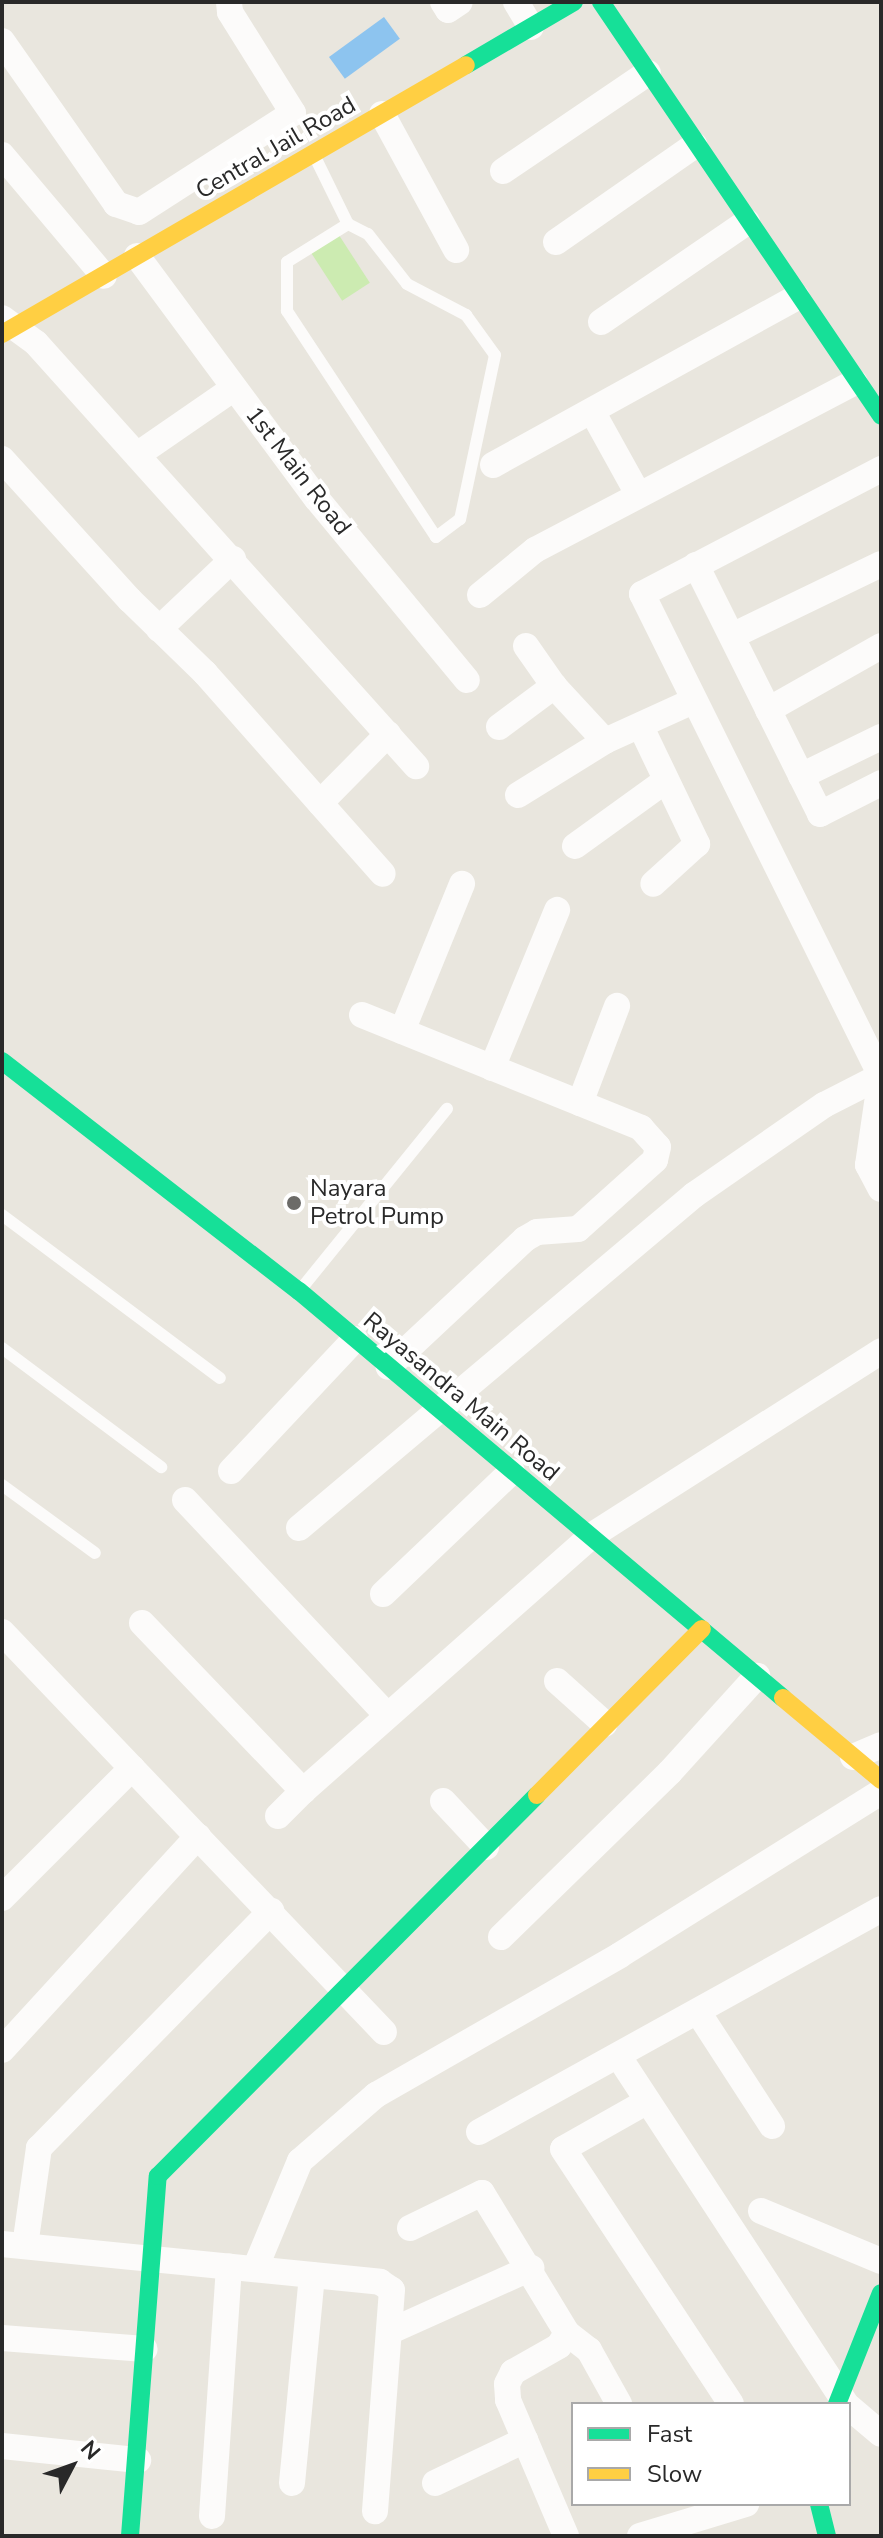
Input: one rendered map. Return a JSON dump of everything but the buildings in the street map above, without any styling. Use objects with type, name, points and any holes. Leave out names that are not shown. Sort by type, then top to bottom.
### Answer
[{"type":"street","points":[[2,41],[116,204],[139,212],[293,113],[230,12],[229,2]]},
{"type":"street","points":[[443,2],[448,10],[460,2]]},
{"type":"street","points":[[516,2],[531,27]]},
{"type":"street","points":[[601,2],[797,297],[881,416]]},
{"type":"street","name":"Central Jail Road","points":[[5,327],[104,276],[531,27],[560,5]]},
{"type":"street","points":[[503,171],[648,73]]},
{"type":"street","points":[[382,114],[456,250]]},
{"type":"street","points":[[556,242],[695,145]]},
{"type":"street","points":[[2,155],[104,276]]},
{"type":"street","points":[[601,322],[747,222]]},
{"type":"street","name":"1st Main Road","points":[[137,256],[317,499],[467,680]]},
{"type":"street","points":[[493,465],[797,297]]},
{"type":"street","points":[[5,327],[36,343],[416,766]]},
{"type":"street","points":[[480,595],[535,550],[855,382]]},
{"type":"street","points":[[137,455],[234,388]]},
{"type":"street","points":[[592,411],[638,494]]},
{"type":"street","points":[[2,459],[159,629],[205,673],[383,874]]},
{"type":"street","points":[[881,469],[642,594],[881,1076],[874,1161],[881,1189]]},
{"type":"street","points":[[159,629],[233,559]]},
{"type":"street","points":[[732,636],[881,564]]},
{"type":"street","points":[[696,565],[820,814],[881,783]]},
{"type":"street","points":[[526,646],[554,686],[605,741]]},
{"type":"street","points":[[768,710],[881,646]]},
{"type":"street","points":[[499,727],[554,686]]},
{"type":"street","points":[[518,795],[605,741],[693,701]]},
{"type":"street","points":[[641,727],[697,844],[653,884]]},
{"type":"street","points":[[320,803],[388,734]]},
{"type":"street","points":[[801,776],[881,737]]},
{"type":"street","points":[[575,846],[665,781]]},
{"type":"street","points":[[402,1031],[462,884]]},
{"type":"street","points":[[492,1068],[557,910]]},
{"type":"street","points":[[580,1103],[617,1006]]},
{"type":"street","points":[[362,1015],[652,1135],[658,1147],[655,1160],[578,1229],[537,1232],[525,1239],[388,1367]]},
{"type":"street","name":"Rayasandra Main Road","points":[[2,1061],[299,1291],[881,1780]]},
{"type":"street","points":[[299,1528],[694,1195],[824,1105],[881,1076]]},
{"type":"street","points":[[231,1471],[355,1339]]},
{"type":"street","points":[[278,1816],[385,1713],[591,1536],[881,1351]]},
{"type":"street","points":[[383,1594],[512,1471]]},
{"type":"street","points":[[185,1500],[385,1713]]},
{"type":"street","points":[[142,1623],[303,1791]]},
{"type":"street","points":[[130,2536],[158,2176],[344,1985],[702,1629]]},
{"type":"street","points":[[5,1643],[344,1985],[384,2032]]},
{"type":"street","points":[[501,1937],[670,1772],[757,1676]]},
{"type":"street","points":[[557,1681],[605,1724]]},
{"type":"street","points":[[853,1757],[881,1745]]},
{"type":"street","points":[[2,1898],[132,1768]]},
{"type":"street","points":[[255,2269],[300,2161],[376,2095],[620,1955],[881,1792]]},
{"type":"street","points":[[443,1801],[486,1847]]},
{"type":"street","points":[[2,2050],[198,1836]]},
{"type":"street","points":[[479,2132],[881,1909]]},
{"type":"street","points":[[271,1911],[39,2148],[13,2245],[380,2282],[392,2290],[375,2511]]},
{"type":"street","points":[[698,2012],[772,2126]]},
{"type":"street","points":[[619,2057],[842,2402]]},
{"type":"street","points":[[646,2102],[563,2149],[730,2402]]},
{"type":"street","points":[[410,2228],[482,2193],[531,2268],[567,2333],[589,2350],[618,2402]]},
{"type":"street","points":[[761,2211],[881,2261]]},
{"type":"street","points":[[212,2516],[229,2267]]},
{"type":"street","points":[[391,2331],[531,2268]]},
{"type":"street","points":[[292,2483],[312,2275]]},
{"type":"street","points":[[843,2402],[881,2293]]},
{"type":"street","points":[[566,2536],[508,2400],[507,2384],[513,2372],[559,2346],[567,2333]]},
{"type":"street","points":[[2,2338],[145,2349]]},
{"type":"street","points":[[851,2410],[881,2434]]},
{"type":"street","points":[[435,2483],[525,2440]]},
{"type":"street","points":[[2,2446],[138,2460]]},
{"type":"street","points":[[640,2536],[680,2513],[731,2506]]},
{"type":"street","points":[[820,2506],[827,2536]]},
{"type":"lane","points":[[314,154],[348,224],[368,234],[407,284],[466,315],[495,355],[460,519],[436,537],[287,311],[287,262],[348,224]]},
{"type":"lane","points":[[299,1291],[447,1109]]},
{"type":"lane","points":[[2,1215],[220,1378]]},
{"type":"lane","points":[[2,1348],[161,1467]]},
{"type":"lane","points":[[2,1485],[95,1553]]},
{"type":"green space","points":[[335,229],[370,283],[342,301],[307,247]]},
{"type":"water","points":[[384,17],[400,39],[345,79],[329,57]]},
{"type":"traffic: fast","points":[[466,65],[574,2]]},
{"type":"traffic: fast","points":[[601,2],[881,416]]},
{"type":"traffic: fast","points":[[2,1061],[299,1291],[783,1698]]},
{"type":"traffic: fast","points":[[130,2536],[158,2176],[537,1795]]},
{"type":"traffic: fast","points":[[838,2402],[881,2293]]},
{"type":"traffic: fast","points":[[820,2506],[827,2536]]},
{"type":"traffic: slow","points":[[2,334],[466,65]]},
{"type":"traffic: slow","points":[[537,1795],[702,1629]]},
{"type":"traffic: slow","points":[[783,1698],[881,1780]]},
{"type":"place","name":"Nayara Petrol Pump","points":[[294,1203]]}]
